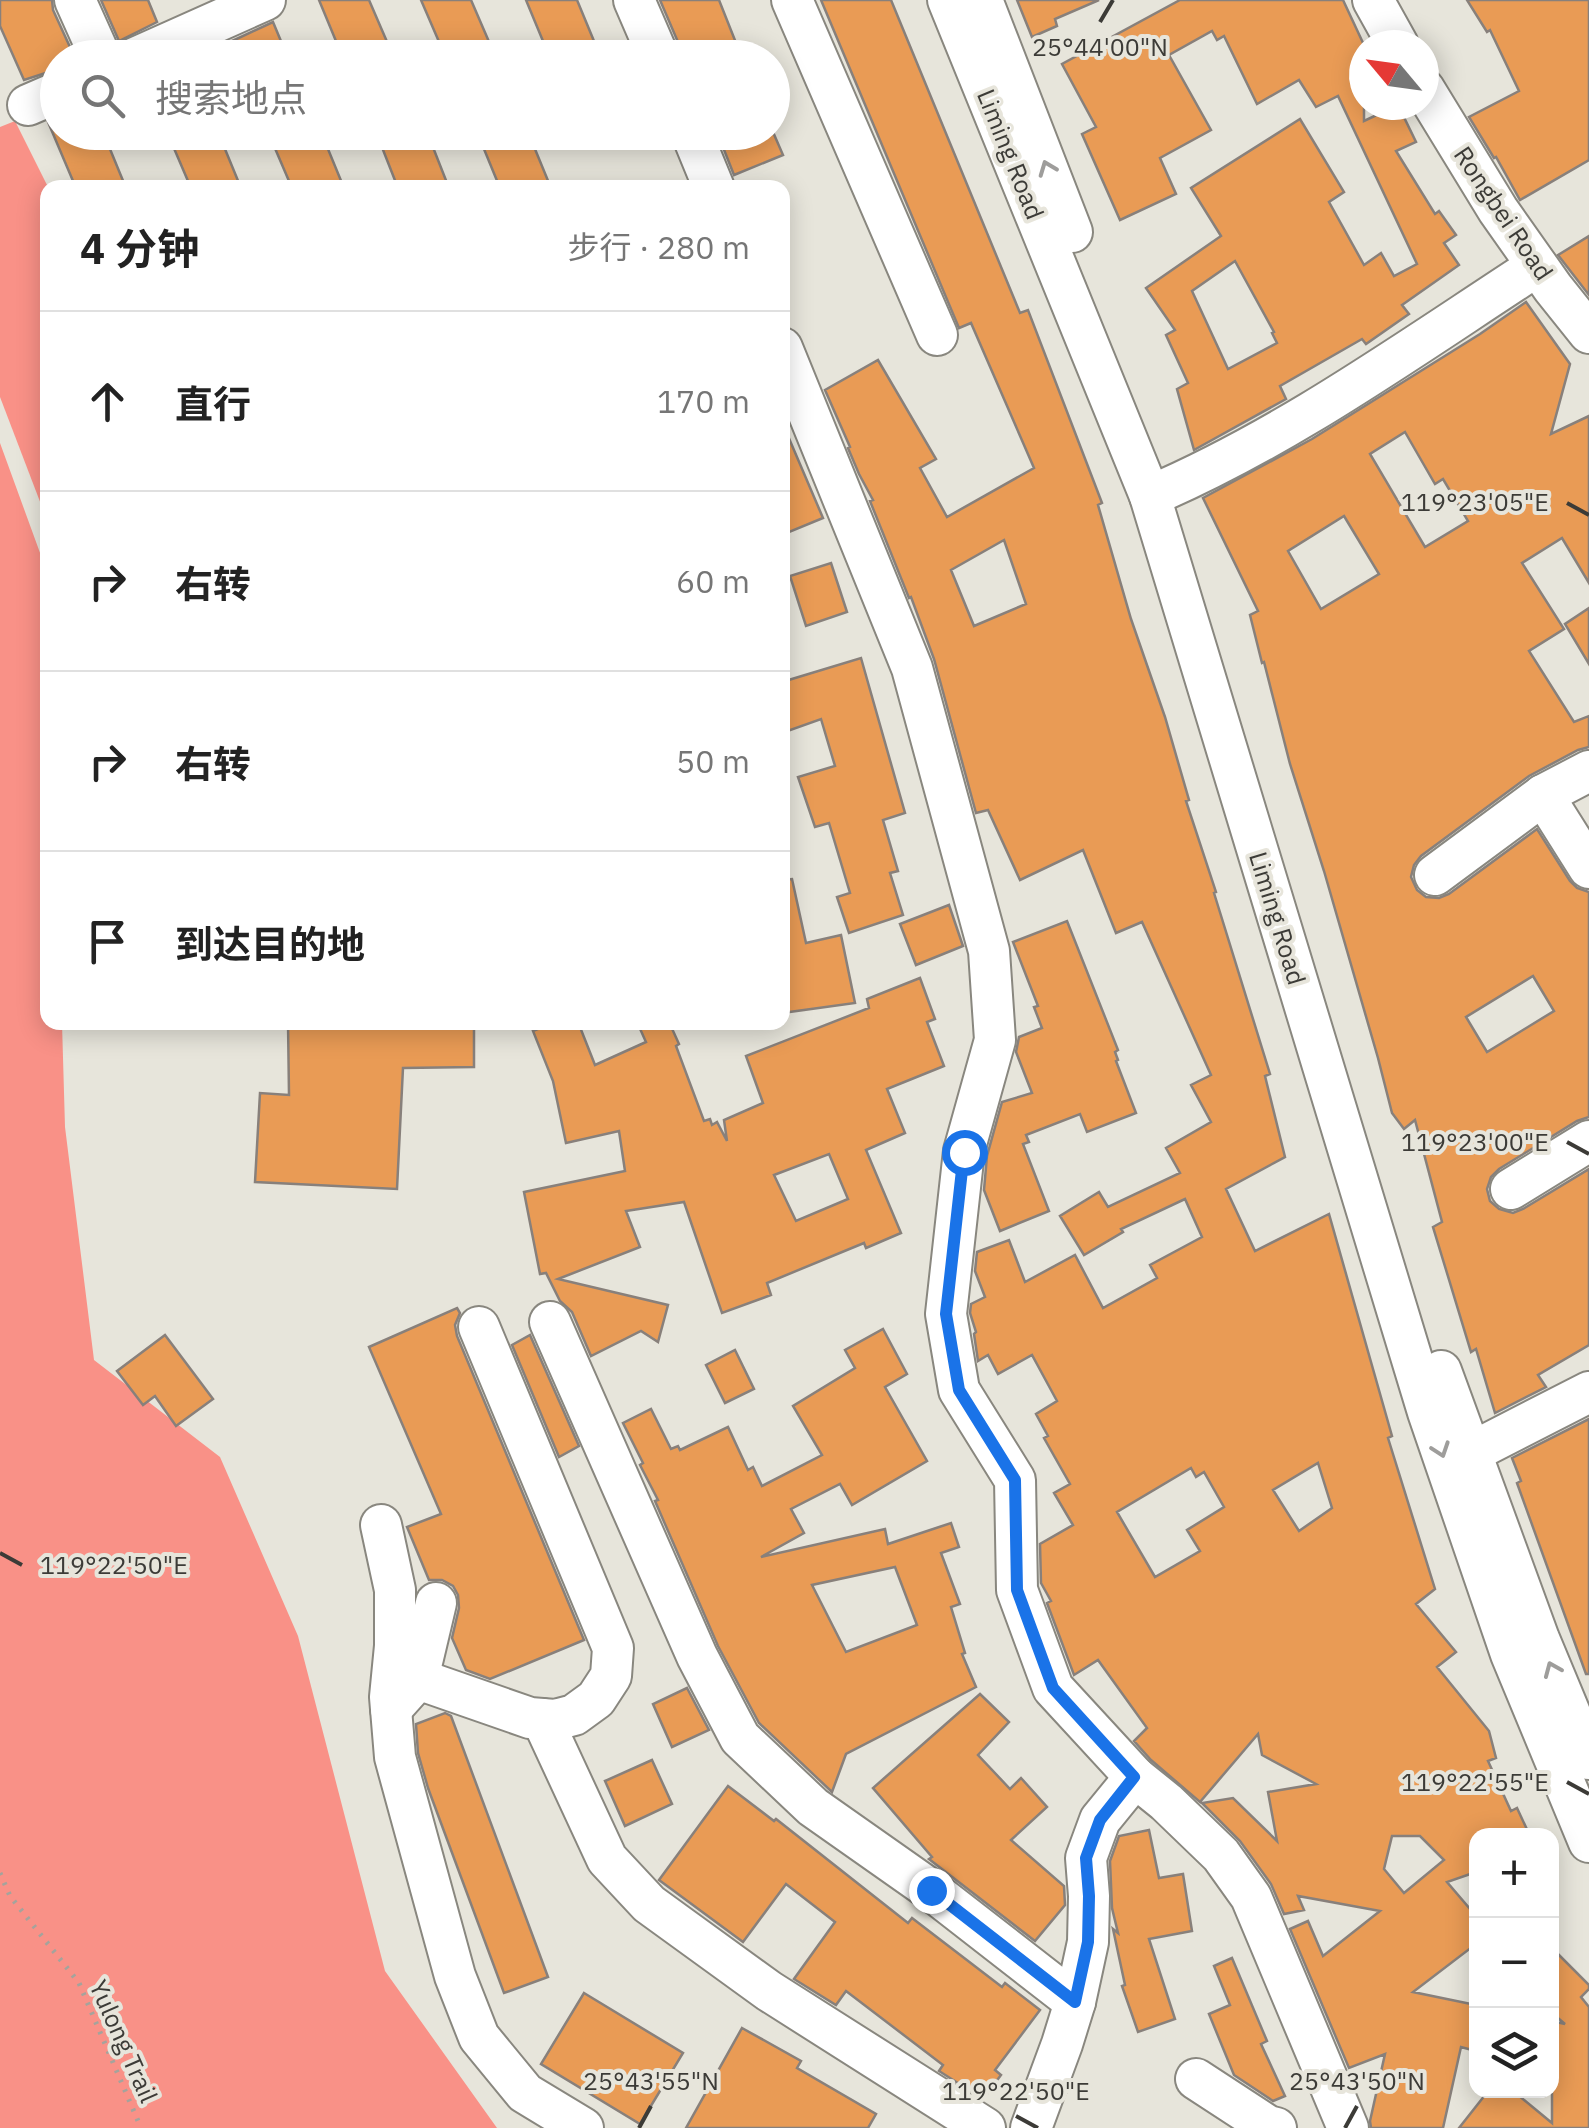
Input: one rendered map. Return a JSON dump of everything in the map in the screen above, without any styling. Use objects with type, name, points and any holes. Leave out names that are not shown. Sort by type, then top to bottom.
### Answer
[{"type":"street","points":[[75,0],[92,40]]},
{"type":"street","points":[[167,40],[222,9],[265,0]]},
{"type":"street","points":[[634,0],[651,40]]},
{"type":"street","points":[[792,0],[936,335]]},
{"type":"street","name":"Liming Road","points":[[948,0],[1161,492],[1428,1412],[1511,1654],[1589,1842]]},
{"type":"street","name":"Liming Road","points":[[982,0],[1161,492],[1438,1363],[1539,1639],[1589,1759]]},
{"type":"street","points":[[1373,0],[1390,30]]},
{"type":"street","name":"Rongbei Road","points":[[1439,114],[1498,210],[1589,334]]},
{"type":"street","points":[[698,150],[711,180]]},
{"type":"street","points":[[1161,492],[1202,474],[1346,390],[1537,266]]},
{"type":"street","points":[[790,368],[912,668],[989,951],[995,1040],[964,1152],[946,1314],[959,1390],[1015,1480],[1017,1590],[1053,1688],[1134,1777],[1166,1802],[1221,1856],[1251,1897],[1348,2128]]},
{"type":"street","points":[[1435,875],[1543,795],[1589,772]]},
{"type":"street","points":[[1543,795],[1589,868]]},
{"type":"street","points":[[1511,1189],[1589,1142]]},
{"type":"street","points":[[550,1322],[697,1656],[740,1738],[813,1807],[931,1890],[1075,2002]]},
{"type":"street","points":[[418,1678],[530,1718],[555,1720],[574,1715],[596,1699],[611,1676],[613,1648],[478,1328]]},
{"type":"street","points":[[1472,1452],[1589,1392]]},
{"type":"street","points":[[381,1525],[394,1590],[395,1646],[390,1697],[395,1758],[456,1976],[479,2037],[525,2094],[582,2128]]},
{"type":"street","points":[[391,1709],[418,1678],[436,1603]]},
{"type":"street","points":[[542,1719],[607,1859],[649,1904],[768,1991],[985,2128]]},
{"type":"street","points":[[1031,2128],[1075,2002],[1088,1942],[1086,1858],[1100,1820],[1134,1777]]},
{"type":"street","points":[[1196,2079],[1276,2128]]},
{"type":"path","name":"Yulong Trail","points":[[0,1873],[10,1896],[80,1983],[140,2128]]},
{"type":"shaded area","points":[[15,121],[44,180],[40,180],[40,502],[0,397],[0,127]]},
{"type":"shaded area","points":[[0,443],[40,553],[40,1030],[62,1030],[65,1127],[94,1360],[220,1457],[298,1636],[385,1971],[497,2128],[0,2128]]},
{"type":"building","points":[[0,0],[52,0],[67,40],[40,40],[40,75],[24,80],[0,26]]},
{"type":"building","points":[[101,0],[148,0],[157,22],[119,40]]},
{"type":"building","points":[[319,0],[369,0],[386,40],[336,40]]},
{"type":"building","points":[[421,0],[471,0],[488,40],[438,40]]},
{"type":"building","points":[[526,0],[577,0],[594,40],[543,40]]},
{"type":"building","points":[[660,0],[719,0],[735,40],[677,40]]},
{"type":"building","points":[[821,0],[891,0],[1020,313],[1028,310],[1102,503],[1098,505],[1131,619],[1165,717],[1189,800],[1186,801],[1270,1074],[1265,1076],[1285,1157],[1226,1189],[1255,1251],[1329,1214],[1392,1436],[1388,1438],[1435,1589],[1416,1604],[1456,1652],[1437,1667],[1489,1731],[1496,1758],[1488,1761],[1511,1811],[1517,1808],[1526,1828],[1469,1828],[1469,1874],[1447,1882],[1469,1908],[1469,1949],[1413,1992],[1469,2004],[1469,2049],[1461,2047],[1443,2128],[1371,2128],[1385,2054],[1349,2068],[1290,1929],[1308,1921],[1323,1956],[1380,1911],[1298,1896],[1304,1910],[1284,1914],[1271,1884],[1240,1841],[1202,1803],[1233,1798],[1277,1841],[1268,1792],[1316,1784],[1262,1755],[1258,1734],[1200,1802],[1134,1741],[1147,1728],[1098,1660],[1074,1675],[1047,1603],[1051,1601],[1041,1583],[1040,1544],[1073,1525],[1054,1493],[1070,1484],[1044,1438],[1048,1436],[1036,1414],[1057,1401],[1032,1355],[998,1374],[988,1355],[978,1361],[970,1313],[971,1304],[985,1297],[975,1271],[977,1252],[1009,1240],[1025,1282],[1075,1255],[1103,1308],[1157,1278],[1150,1265],[1202,1237],[1185,1199],[1121,1229],[1123,1232],[1084,1255],[1060,1216],[1099,1192],[1108,1207],[1180,1173],[1166,1148],[1211,1122],[1191,1085],[1211,1075],[1142,922],[1116,933],[1083,850],[1020,880],[988,810],[976,813],[934,659],[870,501],[873,500],[825,390],[878,360],[936,459],[920,468],[947,517],[1034,468],[971,323],[959,328]],"holes":[[[1004,540],[1026,604],[974,626],[951,570]],[[1318,1463],[1332,1508],[1299,1531],[1273,1490]],[[1191,1468],[1196,1477],[1204,1472],[1224,1507],[1187,1530],[1200,1551],[1155,1577],[1117,1512]],[[1392,1836],[1420,1836],[1444,1860],[1404,1893],[1384,1869]]]},
{"type":"building","points":[[1017,0],[1099,0],[1055,19],[1057,26],[1032,37]]},
{"type":"building","points":[[1180,0],[1343,0],[1357,30],[1349,30],[1349,119],[1338,96],[1316,107],[1299,80],[1257,104],[1224,36],[1217,40],[1212,31],[1169,55],[1211,130],[1160,158],[1176,194],[1120,220],[1082,134],[1096,127],[1062,64]]},
{"type":"building","points":[[1467,0],[1589,0],[1589,160],[1520,200],[1469,117],[1519,91],[1490,30],[1487,32]]},
{"type":"building","points":[[273,22],[280,40],[234,40]]},
{"type":"building","points":[[1300,119],[1344,192],[1329,202],[1364,265],[1381,253],[1394,276],[1417,264],[1349,120],[1405,120],[1416,142],[1396,151],[1435,214],[1439,211],[1456,235],[1444,243],[1459,265],[1402,305],[1409,314],[1366,344],[1362,339],[1280,386],[1286,399],[1194,450],[1177,389],[1188,383],[1166,335],[1175,330],[1146,288],[1221,236],[1191,188]],"holes":[[[1235,261],[1277,343],[1228,369],[1192,291]]]},
{"type":"building","points":[[60,150],[110,150],[123,180],[73,180]]},
{"type":"building","points":[[175,150],[225,150],[238,180],[188,180]]},
{"type":"building","points":[[276,150],[328,150],[341,180],[289,180]]},
{"type":"building","points":[[383,150],[434,150],[446,180],[395,180]]},
{"type":"building","points":[[484,150],[535,150],[548,180],[497,180]]},
{"type":"building","points":[[724,150],[781,150],[783,155],[734,175]]},
{"type":"building","points":[[1589,236],[1589,295],[1558,255]]},
{"type":"building","points":[[1526,302],[1570,364],[1551,434],[1589,416],[1589,583],[1562,538],[1522,563],[1564,629],[1529,651],[1574,722],[1589,716],[1589,747],[1529,776],[1421,856],[1411,877],[1426,897],[1439,898],[1537,829],[1570,881],[1589,892],[1589,1117],[1499,1169],[1487,1189],[1490,1201],[1513,1213],[1589,1169],[1589,1345],[1538,1375],[1546,1387],[1495,1413],[1476,1349],[1471,1352],[1433,1227],[1442,1222],[1415,1120],[1404,1129],[1392,1113],[1262,663],[1250,615],[1258,611],[1203,498],[1312,439]],"holes":[[[1405,432],[1435,484],[1443,479],[1468,521],[1425,547],[1370,454]],[[1344,516],[1379,574],[1321,609],[1288,551]],[[1533,976],[1554,1011],[1487,1052],[1466,1017]]]},
{"type":"building","points":[[790,441],[823,518],[790,532]]},
{"type":"building","points":[[831,563],[847,612],[806,626],[790,576]]},
{"type":"building","points":[[1589,608],[1589,664],[1565,624]]},
{"type":"building","points":[[861,658],[905,813],[883,820],[898,871],[890,873],[903,915],[849,933],[837,897],[850,893],[829,823],[815,827],[798,777],[835,766],[821,719],[790,730],[790,680]]},
{"type":"building","points":[[790,879],[806,943],[841,935],[855,1003],[790,1012]]},
{"type":"building","points":[[949,905],[963,946],[916,965],[900,924]]},
{"type":"building","points":[[1067,921],[1118,1050],[1116,1061],[1136,1113],[1087,1132],[1080,1114],[1026,1135],[1029,1142],[1023,1144],[1049,1211],[1000,1231],[984,1190],[987,1156],[1002,1102],[1032,1093],[1016,1052],[1019,1037],[1042,1028],[1034,1007],[1038,1006],[1013,942]]},
{"type":"building","points":[[920,978],[935,1019],[927,1022],[944,1066],[887,1089],[905,1133],[866,1150],[901,1233],[866,1248],[864,1243],[767,1283],[771,1295],[722,1313],[684,1202],[626,1211],[640,1247],[558,1279],[668,1305],[658,1342],[641,1331],[591,1356],[572,1312],[560,1301],[546,1273],[540,1274],[524,1192],[625,1171],[619,1131],[566,1143],[553,1081],[533,1031],[581,1030],[595,1065],[646,1042],[641,1030],[673,1030],[704,1121],[710,1119],[712,1125],[717,1122],[727,1141],[724,1120],[763,1103],[746,1056],[869,1008],[867,999]],"holes":[[[829,1154],[848,1199],[796,1221],[774,1175]]]},
{"type":"building","points":[[288,1030],[474,1030],[474,1067],[403,1068],[397,1189],[255,1182],[260,1093],[289,1095]]},
{"type":"building","points":[[457,1308],[457,1336],[584,1640],[490,1679],[466,1670],[452,1638],[458,1595],[453,1586],[442,1580],[429,1580],[407,1527],[441,1514],[369,1347]]},
{"type":"building","points":[[883,1329],[907,1374],[885,1387],[927,1461],[852,1505],[840,1484],[791,1509],[804,1533],[761,1557],[885,1529],[888,1544],[951,1523],[959,1547],[941,1553],[960,1604],[951,1607],[965,1653],[962,1654],[976,1687],[846,1754],[832,1792],[759,1723],[718,1646],[623,1423],[651,1409],[671,1449],[678,1446],[680,1450],[728,1427],[748,1470],[753,1467],[762,1486],[822,1455],[793,1406],[855,1368],[845,1350]],"holes":[[[895,1567],[917,1625],[846,1652],[812,1585]]]},
{"type":"building","points":[[165,1335],[213,1399],[176,1426],[155,1396],[143,1405],[117,1371]]},
{"type":"building","points":[[530,1335],[579,1446],[559,1457],[512,1345]]},
{"type":"building","points":[[735,1350],[754,1389],[725,1403],[706,1365]]},
{"type":"building","points":[[1589,1419],[1586,1674],[1517,1483],[1521,1481],[1512,1458]]},
{"type":"building","points":[[687,1688],[709,1730],[672,1747],[653,1704]]},
{"type":"building","points":[[980,1694],[1009,1722],[978,1755],[1010,1789],[1021,1778],[1047,1807],[1011,1840],[1064,1886],[1065,1905],[1035,1941],[929,1859],[932,1857],[873,1788]]},
{"type":"building","points":[[445,1713],[451,1716],[548,1977],[504,1993],[418,1753],[416,1724]]},
{"type":"building","points":[[652,1760],[672,1804],[625,1826],[605,1781]]},
{"type":"building","points":[[728,1786],[908,1923],[912,1918],[1002,1987],[1005,1983],[1040,2010],[995,2070],[1001,2075],[983,2099],[939,2071],[943,2065],[846,1991],[836,2005],[794,1979],[835,1922],[786,1884],[743,1942],[659,1880]]},
{"type":"building","points":[[1149,1830],[1159,1878],[1183,1874],[1192,1931],[1149,1939],[1175,2019],[1138,2032],[1122,1986],[1125,1985],[1113,1929],[1118,1933],[1112,1908],[1110,1861],[1119,1836]]},
{"type":"building","points":[[1559,1955],[1589,1985],[1581,1997],[1589,2007],[1589,2128],[1459,2128],[1483,2098],[1522,2098],[1552,2123],[1552,2098],[1559,2098],[1559,2023],[1565,2024],[1559,2019]]},
{"type":"building","points":[[1232,1958],[1267,2041],[1261,2044],[1285,2096],[1273,2101],[1234,2075],[1209,2014],[1230,2005],[1214,1966]]},
{"type":"building","points":[[584,1993],[683,2053],[640,2124],[541,2064]]},
{"type":"building","points":[[742,2028],[801,2061],[797,2068],[876,2114],[868,2128],[686,2128]]},
{"type":"route","points":[[931,1890],[1075,2002],[1088,1942],[1086,1858],[1100,1820],[1134,1777],[1053,1688],[1017,1590],[1015,1480],[959,1390],[946,1314],[964,1152]]}]
